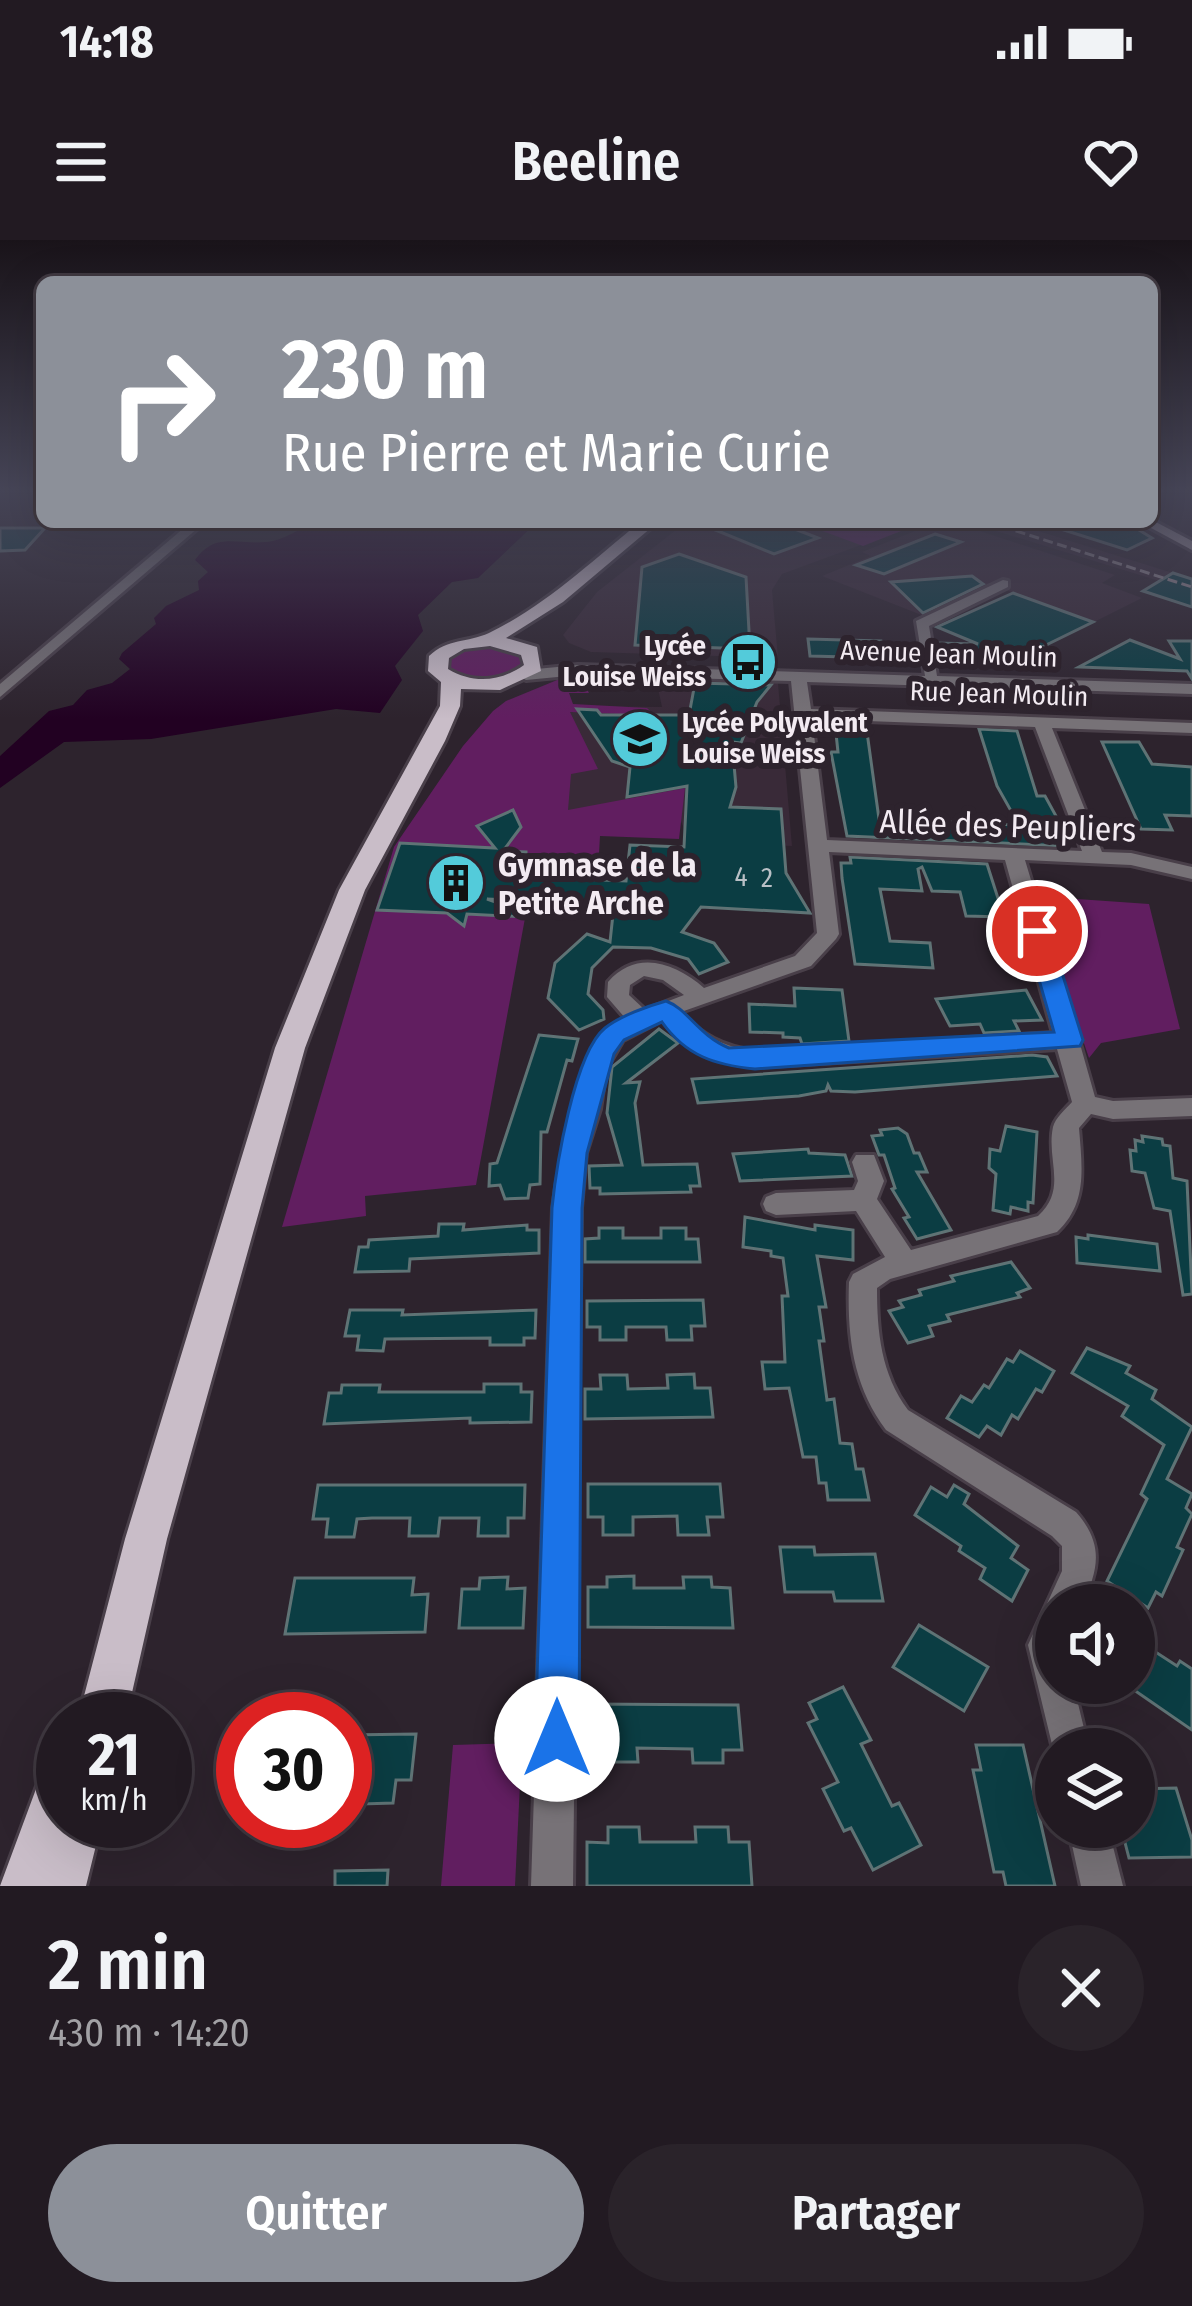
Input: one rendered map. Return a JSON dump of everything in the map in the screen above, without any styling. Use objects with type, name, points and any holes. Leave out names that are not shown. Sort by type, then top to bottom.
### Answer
[{"type":"main road","points":[[492,685],[452,680],[438,671],[439,656],[459,644],[490,640],[557,598],[596,566]]},
{"type":"main road","points":[[434,741],[492,685],[527,660],[557,598]]},
{"type":"main road","points":[[490,640],[527,660]]},
{"type":"main road","points":[[93,1692],[146,1539],[297,1029],[352,890],[450,706],[452,680]]},
{"type":"main road","points":[[109,1692],[146,1539]]},
{"type":"main road","points":[[26,1886],[39,1848]]},
{"type":"main road","points":[[60,1886],[69,1848]]},
{"type":"street","points":[[0,692],[148,566]]},
{"type":"street","points":[[932,673],[921,624],[1003,584]]},
{"type":"street","name":"Avenue Jean Moulin","points":[[527,660],[552,669],[1192,685]]},
{"type":"street","name":"Avenue Jean Moulin","points":[[799,674],[932,673],[1081,681]]},
{"type":"street","points":[[552,1886],[569,1190],[594,1069],[615,1034],[666,1009],[803,962],[828,934],[799,674]]},
{"type":"street","name":"Rue Jean Moulin","points":[[804,714],[1192,728]]},
{"type":"street","points":[[1041,722],[1095,858]]},
{"type":"street","name":"Allée des Peupliers","points":[[819,846],[1155,861],[1192,873]]},
{"type":"street","points":[[1014,856],[1085,1104]]},
{"type":"street","points":[[641,1020],[617,997],[619,982],[633,969],[656,967],[681,978],[700,998]]},
{"type":"street","points":[[666,1009],[685,1036],[725,1057],[1070,1040]]},
{"type":"street","points":[[1085,1104],[1113,1110],[1192,1107]]},
{"type":"street","points":[[1074,1584],[1084,1561],[1078,1538],[1064,1524],[897,1420],[879,1400],[861,1321],[862,1282],[904,1263],[1047,1224],[1061,1214],[1068,1201],[1066,1126],[1085,1104]]},
{"type":"street","points":[[863,1200],[871,1181],[865,1162]]},
{"type":"street","points":[[863,1200],[904,1263]]},
{"type":"street","points":[[776,1204],[863,1200]]},
{"type":"street","points":[[1093,1848],[1102,1886]]},
{"type":"shaded area","points":[[201,566],[491,566],[478,578],[452,582],[418,615],[423,631],[395,666],[402,680],[380,713],[336,709],[151,739],[64,742],[0,788],[0,756],[49,711],[73,705],[87,690],[112,683],[130,669],[119,659],[122,653],[156,624],[154,618],[166,606],[199,590],[198,581],[208,572]]},
{"type":"shaded area","points":[[630,566],[804,566],[782,574],[772,590],[778,658],[591,652],[569,643],[563,635],[597,592]]},
{"type":"shaded area","points":[[847,566],[1087,566],[1115,575],[1102,583],[1142,598],[1094,622],[995,586],[924,616],[822,576]]},
{"type":"shaded area","points":[[1110,566],[1150,566],[1192,579],[1192,591]]},
{"type":"shaded area","points":[[495,644],[521,653],[523,668],[484,679],[445,668],[451,653]]},
{"type":"shaded area","points":[[580,676],[589,693],[569,693],[573,704],[647,708],[666,726],[659,757],[622,714],[570,712],[598,769],[571,774],[568,810],[685,788],[679,839],[600,836],[598,871],[534,869],[476,1185],[365,1196],[366,1216],[282,1227],[394,847],[463,746],[493,711],[562,678]]},
{"type":"shaded area","name":"Lycée Polyvalent Louise Weiss","points":[[656,679],[778,683],[792,846],[690,842],[679,817],[422,825],[569,706],[662,707]]},
{"type":"shaded area","points":[[1034,896],[1149,904],[1180,1029],[1101,1043],[1089,1058]]},
{"type":"shaded area","points":[[522,1743],[515,1886],[441,1886],[453,1745]]},
{"type":"building","points":[[713,566],[746,577],[750,649],[635,645],[642,567]]},
{"type":"building","points":[[859,566],[904,566],[884,574]]},
{"type":"building","points":[[1173,573],[1192,579],[1192,607],[1143,591]]},
{"type":"building","points":[[972,576],[983,584],[923,613],[891,582]]},
{"type":"building","points":[[1013,593],[1093,622],[1036,650],[1048,656],[1025,665],[939,663],[936,643],[978,644],[937,627]]},
{"type":"building","points":[[808,639],[881,641],[884,658],[810,656]]},
{"type":"building","points":[[1130,640],[1180,659],[1169,641],[1192,641],[1192,679],[1187,671],[1079,667]]},
{"type":"building","points":[[695,683],[771,685],[757,702],[741,743],[732,742],[736,787],[730,807],[781,809],[786,873],[810,913],[701,907],[682,932],[714,943],[728,962],[699,974],[688,959],[651,948],[613,947],[592,968],[588,994],[603,1010],[604,1019],[579,1030],[548,998],[555,963],[587,934],[610,942],[614,905],[487,899],[527,913],[526,917],[467,914],[464,926],[447,913],[377,910],[400,843],[495,848],[477,826],[513,810],[521,827],[503,851],[526,852],[526,877],[626,881],[630,845],[684,847],[687,786],[627,797],[630,767],[612,761],[577,709],[597,710],[601,715],[689,715]]},
{"type":"building","points":[[835,724],[866,725],[879,819],[1019,825],[997,786],[979,729],[1017,731],[1037,796],[1045,796],[1065,846],[847,836],[831,752],[838,752]]},
{"type":"building","points":[[1102,742],[1139,742],[1152,764],[1192,767],[1192,816],[1165,815],[1172,830],[1141,829]]},
{"type":"building","points":[[850,857],[987,864],[1004,917],[966,916],[960,892],[932,891],[922,867],[918,869],[922,891],[880,889],[890,941],[930,943],[933,968],[855,964],[841,863],[851,863]]},
{"type":"building","points":[[794,988],[842,990],[849,1041],[802,1044],[800,1038],[783,1037],[783,1033],[750,1032],[749,1004],[795,1006]]},
{"type":"building","points":[[1026,990],[1042,1020],[1014,1021],[1019,1031],[984,1033],[980,1024],[950,1026],[936,999]]},
{"type":"building","points":[[659,1029],[678,1043],[626,1083],[640,1082],[635,1103],[643,1165],[697,1164],[700,1186],[690,1186],[691,1192],[600,1194],[600,1188],[590,1188],[589,1166],[622,1165],[607,1113],[612,1067]]},
{"type":"building","points":[[539,1035],[578,1039],[572,1061],[567,1060],[547,1132],[541,1132],[540,1184],[530,1185],[528,1198],[505,1199],[500,1185],[489,1186],[490,1164],[497,1163]]},
{"type":"building","points":[[1047,1057],[1057,1076],[855,1092],[831,1091],[828,1085],[826,1091],[799,1096],[698,1103],[692,1079]]},
{"type":"building","points":[[1006,1126],[1037,1132],[1033,1203],[1028,1202],[1028,1211],[1011,1207],[1010,1214],[993,1210],[996,1174],[989,1168],[990,1149],[1000,1151]]},
{"type":"building","points":[[898,1128],[907,1134],[914,1153],[919,1153],[927,1172],[917,1172],[951,1230],[917,1239],[904,1218],[909,1217],[892,1189],[884,1155],[879,1155],[872,1136]]},
{"type":"building","points":[[1142,1136],[1162,1139],[1163,1145],[1170,1146],[1173,1178],[1187,1181],[1192,1294],[1183,1295],[1170,1211],[1154,1208],[1145,1173],[1132,1171],[1130,1150],[1136,1151],[1135,1140],[1143,1142]]},
{"type":"building","points":[[808,1149],[809,1153],[845,1155],[852,1176],[740,1181],[733,1154]]},
{"type":"building","points":[[745,1217],[815,1230],[815,1225],[853,1230],[853,1260],[817,1256],[826,1307],[819,1307],[824,1341],[819,1341],[827,1400],[834,1399],[840,1443],[852,1444],[869,1500],[828,1500],[826,1483],[819,1483],[816,1457],[803,1457],[789,1388],[765,1389],[762,1362],[785,1362],[782,1296],[788,1296],[783,1258],[743,1247]]},
{"type":"building","points":[[439,1224],[464,1224],[463,1230],[527,1225],[527,1230],[539,1230],[539,1253],[410,1259],[409,1271],[355,1272],[359,1247],[368,1247],[369,1240],[438,1236]]},
{"type":"building","points":[[599,1228],[623,1228],[623,1238],[661,1238],[661,1228],[686,1228],[686,1239],[698,1239],[700,1262],[585,1262],[585,1239],[599,1238]]},
{"type":"building","points":[[1088,1235],[1157,1244],[1160,1271],[1077,1263],[1076,1237],[1088,1239]]},
{"type":"building","points":[[1011,1262],[1030,1288],[1017,1293],[1020,1297],[947,1315],[950,1321],[929,1326],[933,1336],[908,1343],[889,1311],[903,1307],[899,1301],[921,1295],[919,1290],[954,1281],[951,1276]]},
{"type":"building","points":[[703,1300],[705,1326],[691,1326],[692,1340],[667,1340],[666,1327],[626,1327],[626,1340],[600,1340],[600,1327],[587,1327],[587,1301]]},
{"type":"building","points":[[350,1310],[403,1310],[402,1315],[536,1310],[535,1338],[524,1338],[524,1345],[490,1345],[490,1338],[385,1339],[383,1351],[357,1350],[359,1336],[345,1336]]},
{"type":"building","points":[[1087,1348],[1130,1366],[1126,1373],[1156,1390],[1152,1399],[1192,1427],[1167,1479],[1192,1494],[1186,1508],[1192,1514],[1177,1547],[1183,1550],[1162,1596],[1155,1594],[1155,1584],[1107,1581],[1147,1499],[1141,1494],[1164,1445],[1122,1416],[1128,1406],[1072,1373]]},
{"type":"building","points":[[1020,1351],[1054,1371],[1018,1419],[1012,1415],[1001,1435],[987,1426],[979,1437],[947,1418],[961,1396],[972,1402],[984,1385],[989,1388],[1007,1359],[1013,1362]]},
{"type":"building","points":[[694,1374],[695,1388],[710,1388],[713,1417],[585,1419],[585,1389],[601,1389],[600,1375],[627,1375],[628,1389],[668,1388],[667,1375]]},
{"type":"building","points":[[484,1384],[521,1384],[521,1392],[532,1392],[531,1422],[470,1423],[470,1418],[324,1424],[329,1393],[341,1393],[342,1385],[380,1385],[379,1392],[484,1392]]},
{"type":"building","points":[[588,1484],[720,1484],[723,1517],[707,1517],[709,1535],[678,1535],[677,1516],[633,1517],[633,1535],[603,1535],[603,1517],[588,1517]]},
{"type":"building","points":[[318,1485],[525,1485],[524,1518],[508,1518],[508,1536],[478,1536],[479,1518],[440,1518],[438,1536],[409,1536],[410,1518],[372,1518],[357,1519],[354,1537],[326,1537],[328,1519],[313,1519]]},
{"type":"building","points":[[954,1485],[969,1494],[964,1504],[1018,1546],[1011,1558],[1028,1570],[1012,1601],[980,1579],[985,1568],[959,1551],[961,1546],[915,1515],[931,1487],[947,1497]]},
{"type":"building","points":[[780,1547],[814,1547],[815,1555],[875,1554],[883,1601],[835,1601],[833,1592],[785,1592]]},
{"type":"building","points":[[634,1576],[634,1588],[684,1588],[683,1577],[711,1577],[712,1587],[730,1588],[733,1628],[588,1627],[588,1587],[607,1587],[607,1577]]},
{"type":"building","points":[[508,1577],[507,1589],[525,1588],[523,1628],[459,1628],[462,1589],[479,1589],[480,1578]]},
{"type":"building","points":[[295,1578],[414,1578],[412,1595],[428,1594],[425,1632],[285,1634]]},
{"type":"building","points":[[919,1625],[988,1667],[964,1711],[893,1667]]},
{"type":"building","points":[[1155,1652],[1177,1666],[1180,1661],[1192,1669],[1192,1730],[1154,1704]]},
{"type":"building","points":[[843,1687],[871,1740],[861,1744],[892,1806],[899,1803],[921,1845],[873,1870],[851,1828],[844,1831],[823,1789],[838,1782],[808,1723],[817,1719],[809,1703]]},
{"type":"building","points":[[588,1704],[738,1705],[742,1750],[723,1750],[723,1763],[693,1763],[692,1749],[637,1748],[638,1762],[608,1762],[609,1749],[587,1748]]},
{"type":"building","points":[[416,1734],[411,1780],[396,1780],[393,1803],[372,1804],[372,1735]]},
{"type":"building","points":[[976,1745],[1023,1745],[1035,1798],[1035,1848],[1046,1848],[1055,1886],[1006,1886],[1003,1872],[994,1872],[973,1770],[981,1770]]},
{"type":"building","points":[[1155,1788],[1176,1788],[1192,1840],[1192,1857],[1129,1858],[1126,1848],[1155,1848]]},
{"type":"building","points":[[608,1827],[639,1827],[640,1842],[696,1842],[695,1827],[728,1827],[729,1842],[749,1842],[752,1886],[587,1886],[587,1842],[608,1843]]},
{"type":"building","points":[[388,1870],[387,1886],[335,1886],[335,1871]]},
{"type":"railway","points":[[1126,566],[1192,587]]},
{"type":"place","name":"Lycée Louise Weiss","points":[[748,662]]},
{"type":"place","name":"Lycée Polyvalent Louise Weiss","points":[[640,739]]},
{"type":"place","name":"Gymnase de la Petite Arche","points":[[456,883]]},
{"type":"route","points":[[557,1739],[567,1208],[573,1153],[601,1052],[615,1034],[666,1009],[685,1036],[725,1057],[1070,1040],[1037,931]]}]
